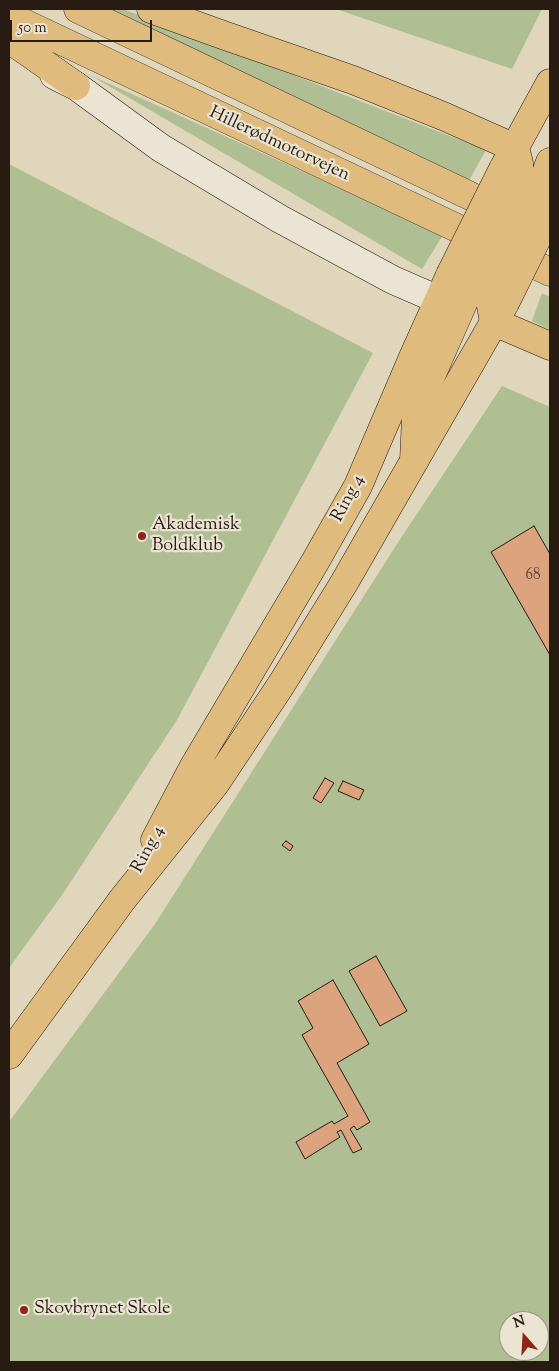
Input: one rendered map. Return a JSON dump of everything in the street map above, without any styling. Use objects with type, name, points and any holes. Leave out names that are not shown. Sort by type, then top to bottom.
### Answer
[{"type":"main road","name":"Hillerødmotorvejen","points":[[78,9],[550,234]]},
{"type":"main road","points":[[151,9],[353,80],[443,116],[519,170],[550,162]]},
{"type":"main road","name":"Hillerødmotorvejen","points":[[9,16],[550,272]]},
{"type":"main road","points":[[9,39],[76,86]]},
{"type":"main road","points":[[414,461],[416,417],[419,403],[473,298],[515,192],[519,170],[550,83]]},
{"type":"main road","points":[[519,170],[550,162]]},
{"type":"main road","name":"Ring 4","points":[[122,900],[193,768],[358,486],[473,298],[550,212]]},
{"type":"main road","points":[[473,298],[550,346]]},
{"type":"main road","name":"Ring 4","points":[[9,1055],[122,900],[220,776],[281,685],[344,583],[414,461],[473,298]]},
{"type":"street","points":[[9,51],[76,86],[161,148],[280,219],[393,280],[473,298]]},
{"type":"green space","points":[[113,9],[123,9],[486,150],[467,184]]},
{"type":"green space","points":[[336,9],[542,9],[512,69]]},
{"type":"green space","points":[[90,75],[443,235],[422,269]]},
{"type":"green space","name":"Akademisk Boldklub","points":[[9,164],[373,353],[177,720],[62,895],[9,968]]},
{"type":"green space","points":[[542,293],[550,297],[550,330],[532,321]]},
{"type":"green space","points":[[502,386],[550,407],[550,1362],[9,1362],[9,1122],[155,924],[397,544]]},
{"type":"building","points":[[534,526],[550,554],[550,655],[491,552]]},
{"type":"building","points":[[325,778],[334,783],[321,803],[313,798]]},
{"type":"building","points":[[343,781],[364,790],[359,800],[338,791]]},
{"type":"building","points":[[286,841],[293,846],[290,851],[282,845]]},
{"type":"building","points":[[376,956],[407,1011],[380,1026],[349,971]]},
{"type":"building","points":[[333,980],[369,1044],[337,1063],[370,1122],[357,1130],[354,1126],[350,1129],[362,1149],[353,1153],[341,1130],[337,1132],[340,1137],[305,1159],[296,1142],[332,1121],[334,1124],[348,1116],[302,1035],[313,1028],[298,1001]]},
{"type":"place","name":"Akademisk Boldklub","points":[[142,536]]},
{"type":"place","name":"Skovbrynet Skole","points":[[24,1310]]}]
